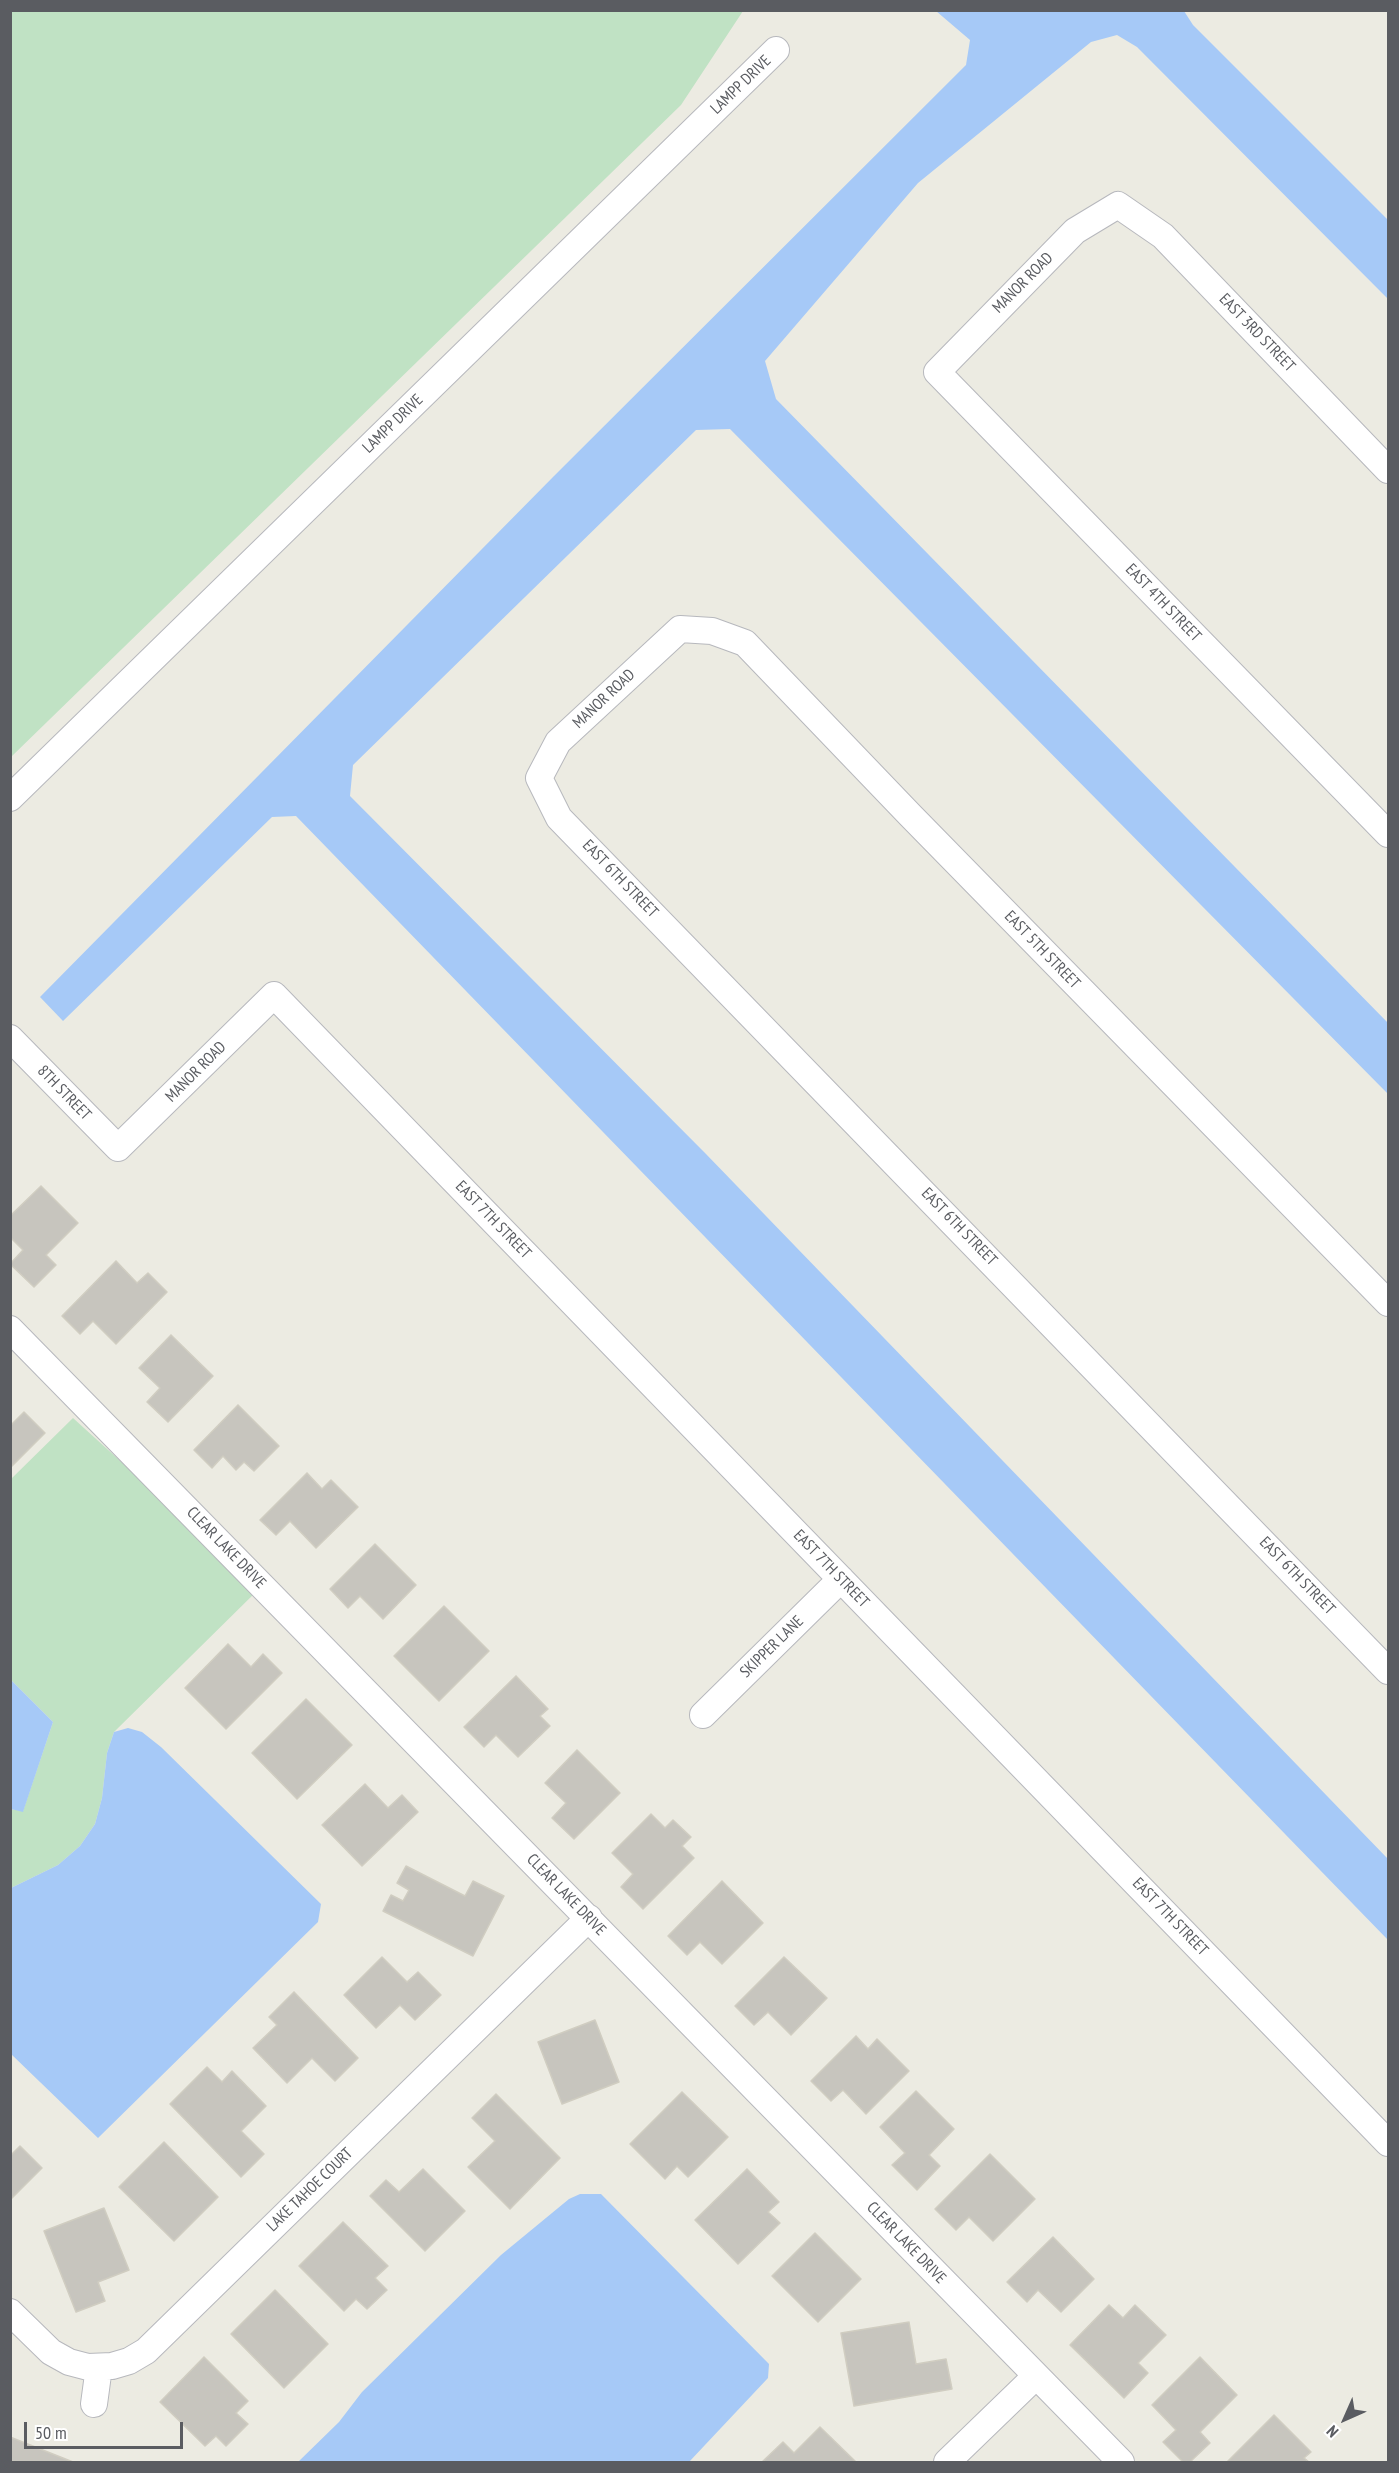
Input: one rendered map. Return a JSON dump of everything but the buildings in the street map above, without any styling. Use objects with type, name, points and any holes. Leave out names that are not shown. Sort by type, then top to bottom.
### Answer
[{"type":"street","name":"LAMPP DRIVE","points":[[10,798],[776,50]]},
{"type":"street","name":"MANOR ROAD","points":[[937,372],[1075,231],[1118,205]]},
{"type":"street","name":"EAST 3RD STREET","points":[[1118,205],[1163,236],[1389,471]]},
{"type":"street","name":"EAST 4TH STREET","points":[[937,372],[1389,834]]},
{"type":"street","name":"MANOR ROAD","points":[[539,778],[558,742],[680,629]]},
{"type":"street","name":"EAST 5TH STREET","points":[[680,629],[712,632],[745,643],[910,815],[1389,1303]]},
{"type":"street","name":"EAST 6TH STREET","points":[[539,778],[559,818],[1389,1671]]},
{"type":"street","name":"MANOR ROAD","points":[[118,1148],[274,995]]},
{"type":"street","name":"EAST 7TH STREET","points":[[274,995],[1389,2143]]},
{"type":"street","name":"8TH STREET","points":[[10,1038],[118,1148]]},
{"type":"street","name":"CLEAR LAKE DRIVE","points":[[10,1329],[1121,2463]]},
{"type":"street","name":"SKIPPER LANE","points":[[703,1715],[841,1580]]},
{"type":"street","name":"LAKE TAHOE COURT","points":[[10,2312],[51,2352],[69,2362],[88,2367],[112,2367],[129,2361],[146,2351],[589,1918]]},
{"type":"street","points":[[94,2404],[99,2367]]},
{"type":"street","points":[[947,2463],[1036,2376]]},
{"type":"green space","points":[[11,10],[743,11],[681,105],[11,757]]},
{"type":"green space","points":[[73,1418],[260,1588],[114,1732],[107,1753],[102,1798],[95,1824],[80,1846],[58,1865],[11,1888],[10,1809],[23,1811],[53,1722],[11,1680],[11,1479]]},
{"type":"water","points":[[936,11],[1184,11],[1193,25],[1388,220],[1388,299],[1137,47],[1117,35],[1091,42],[918,183],[765,361],[776,399],[1388,1023],[1388,1094],[730,429],[696,430],[353,765],[350,796],[706,1154],[1388,1859],[1388,1940],[296,816],[272,817],[63,1021],[40,997],[554,476],[966,65],[970,40]]},
{"type":"water","points":[[11,1680],[53,1722],[23,1812],[11,1809]]},
{"type":"water","points":[[128,1728],[142,1732],[161,1747],[321,1904],[318,1922],[98,2138],[11,2054],[11,1888],[58,1865],[80,1846],[95,1824],[102,1798],[107,1753],[114,1732]]},
{"type":"water","points":[[580,2194],[601,2194],[769,2364],[768,2378],[689,2462],[298,2462],[339,2422],[362,2392],[501,2255],[569,2199]]}]
